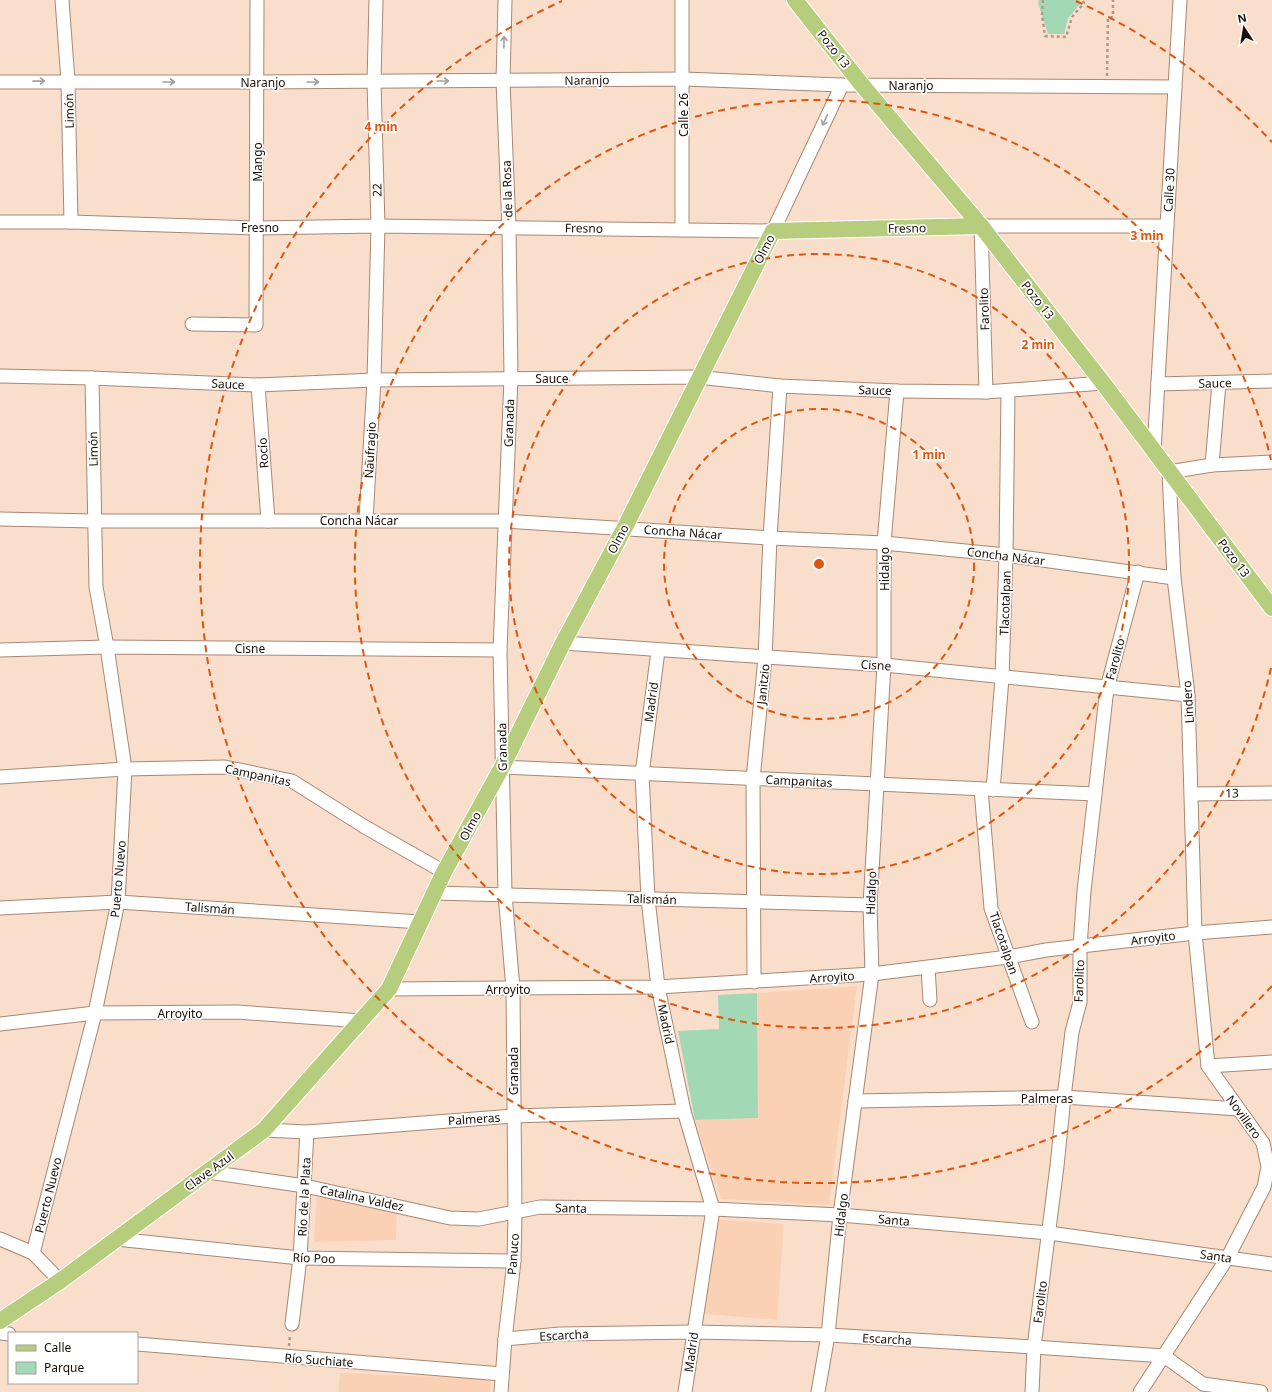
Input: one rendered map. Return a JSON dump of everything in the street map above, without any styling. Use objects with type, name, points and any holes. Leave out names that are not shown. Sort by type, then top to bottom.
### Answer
[{"type":"main road","name":"Pozo 13","points":[[795,0],[862,85],[981,226],[1103,383],[1169,472],[1270,601]]},
{"type":"main road","name":"Fresno","points":[[773,231],[981,226]]},
{"type":"main road","name":"Olmo","points":[[389,989],[444,872],[502,767],[563,643],[624,529],[698,377],[773,231]]},
{"type":"main road","name":"Clave Azul","points":[[0,1322],[60,1281],[264,1130],[389,989]]},
{"type":"street","name":"Limón","points":[[62,0],[68,81],[71,222]]},
{"type":"street","name":"Mango","points":[[192,324],[256,325],[257,0]]},
{"type":"street","name":"22","points":[[374,380],[378,226],[374,82],[376,0]]},
{"type":"street","name":"de la Rosa","points":[[505,0],[503,81],[509,228],[511,378]]},
{"type":"street","name":"Calle 26","points":[[682,0],[682,230]]},
{"type":"street","name":"Calle 30","points":[[1154,451],[1180,0]]},
{"type":"street","name":"Naranjo","points":[[0,82],[374,82],[683,78],[842,85],[1175,87]]},
{"type":"street","name":"Olmo","points":[[773,231],[842,85]]},
{"type":"street","name":"Fresno","points":[[0,222],[71,222],[257,228],[378,226],[773,231]]},
{"type":"street","name":"Fresno","points":[[981,226],[1167,226]]},
{"type":"street","name":"Farolito","points":[[981,226],[986,392]]},
{"type":"street","name":"Sauce","points":[[0,376],[92,378],[258,385],[374,380],[698,377],[780,386],[897,391],[986,392],[1103,383]]},
{"type":"street","name":"Limón","points":[[92,378],[94,521]]},
{"type":"street","name":"Granada","points":[[511,378],[500,650],[505,894],[513,989],[513,1116]]},
{"type":"street","name":"Naufragio","points":[[366,520],[374,380]]},
{"type":"street","name":"Sauce","points":[[1158,384],[1272,381]]},
{"type":"street","points":[[1212,465],[1219,383]]},
{"type":"street","name":"Rocío","points":[[258,385],[268,520]]},
{"type":"street","name":"Janitzio","points":[[754,982],[755,901],[753,779],[765,658],[770,538],[780,386]]},
{"type":"street","name":"Hidalgo","points":[[818,1392],[828,1335],[840,1215],[872,974],[870,905],[884,665],[884,543],[897,391]]},
{"type":"street","name":"Tlacotalpan","points":[[1008,391],[1006,555],[1002,678],[987,789],[991,908],[1032,1022]]},
{"type":"street","points":[[1169,472],[1212,465],[1272,462]]},
{"type":"street","name":"Lindero","points":[[1169,472],[1174,578],[1188,695],[1195,933]]},
{"type":"street","name":"Concha Nácar","points":[[0,519],[94,521],[505,521],[770,538],[884,543],[1006,555],[1174,578]]},
{"type":"street","name":"Puerto Nuevo","points":[[33,1253],[95,1013],[118,902],[125,769],[107,647],[96,587],[94,521]]},
{"type":"street","name":"Farolito","points":[[1032,1392],[1034,1347],[1049,1233],[1072,1032],[1080,1002],[1080,946],[1084,891],[1107,688],[1138,572]]},
{"type":"street","name":"Cisne","points":[[563,643],[658,651],[884,665],[1002,678],[1188,695]]},
{"type":"street","name":"Cisne","points":[[0,650],[107,647],[500,650]]},
{"type":"street","name":"Madrid","points":[[658,651],[642,774],[648,899],[658,987],[684,1111],[713,1209],[685,1392]]},
{"type":"street","name":"Campanitas","points":[[0,777],[125,769],[225,767],[292,781],[365,827],[444,872]]},
{"type":"street","name":"Campanitas","points":[[502,767],[1095,794]]},
{"type":"street","name":"13","points":[[1192,794],[1272,793]]},
{"type":"street","name":"Talismán","points":[[434,893],[870,905]]},
{"type":"street","name":"Talismán","points":[[0,908],[118,902],[420,922]]},
{"type":"street","name":"Arroyito","points":[[389,989],[658,987],[872,974],[928,968],[1080,946],[1195,933],[1272,927]]},
{"type":"street","name":"Novillero","points":[[1140,1392],[1228,1257],[1264,1187],[1268,1167],[1263,1143],[1208,1066],[1195,933]]},
{"type":"street","points":[[928,968],[930,1000]]},
{"type":"street","name":"Arroyito","points":[[0,1024],[95,1013],[237,1012],[361,1021]]},
{"type":"street","points":[[1208,1066],[1272,1062]]},
{"type":"street","name":"Palmeras","points":[[855,1101],[1064,1097],[1238,1109]]},
{"type":"street","name":"Palmeras","points":[[264,1130],[307,1132],[513,1116],[684,1111]]},
{"type":"street","name":"Panuco","points":[[501,1392],[504,1339],[514,1261],[515,1214],[513,1116]]},
{"type":"street","name":"Río de la Plata","points":[[292,1324],[300,1258],[307,1132]]},
{"type":"street","name":"Catalina Valdez","points":[[208,1172],[305,1186],[450,1218],[480,1220],[515,1214]]},
{"type":"street","name":"Santa","points":[[515,1214],[540,1207],[713,1209],[840,1215],[1049,1233],[1272,1264]]},
{"type":"street","points":[[0,1239],[33,1253],[60,1281]]},
{"type":"street","name":"Río Poo","points":[[116,1239],[300,1258],[514,1261]]},
{"type":"street","name":"Escarcha","points":[[504,1339],[560,1334],[694,1332],[828,1335],[1164,1356]]},
{"type":"street","name":"Río Suchiate","points":[[138,1344],[502,1374]]},
{"type":"street","points":[[1164,1356],[1202,1388],[1260,1392]]},
{"type":"path","points":[[1043,0],[1042,15],[1045,36],[1066,37],[1072,17],[1084,4],[1082,0]]},
{"type":"path","points":[[1107,86],[1108,18],[1113,18],[1113,0]]},
{"type":"path","points":[[288,1357],[292,1324]]},
{"type":"shaded area","points":[[857,986],[829,1205],[721,1199],[695,1120],[758,1118],[757,993]]},
{"type":"shaded area","points":[[317,1188],[397,1199],[396,1240],[314,1242]]},
{"type":"shaded area","points":[[716,1219],[784,1224],[777,1320],[705,1314]]},
{"type":"shaded area","points":[[340,1373],[491,1379],[490,1392],[338,1392]]},
{"type":"green space","points":[[1039,0],[1079,0],[1081,3],[1068,18],[1064,34],[1048,34],[1038,3]]},
{"type":"green space","points":[[757,993],[758,1118],[695,1120],[678,1031],[719,1029],[718,995]]}]
